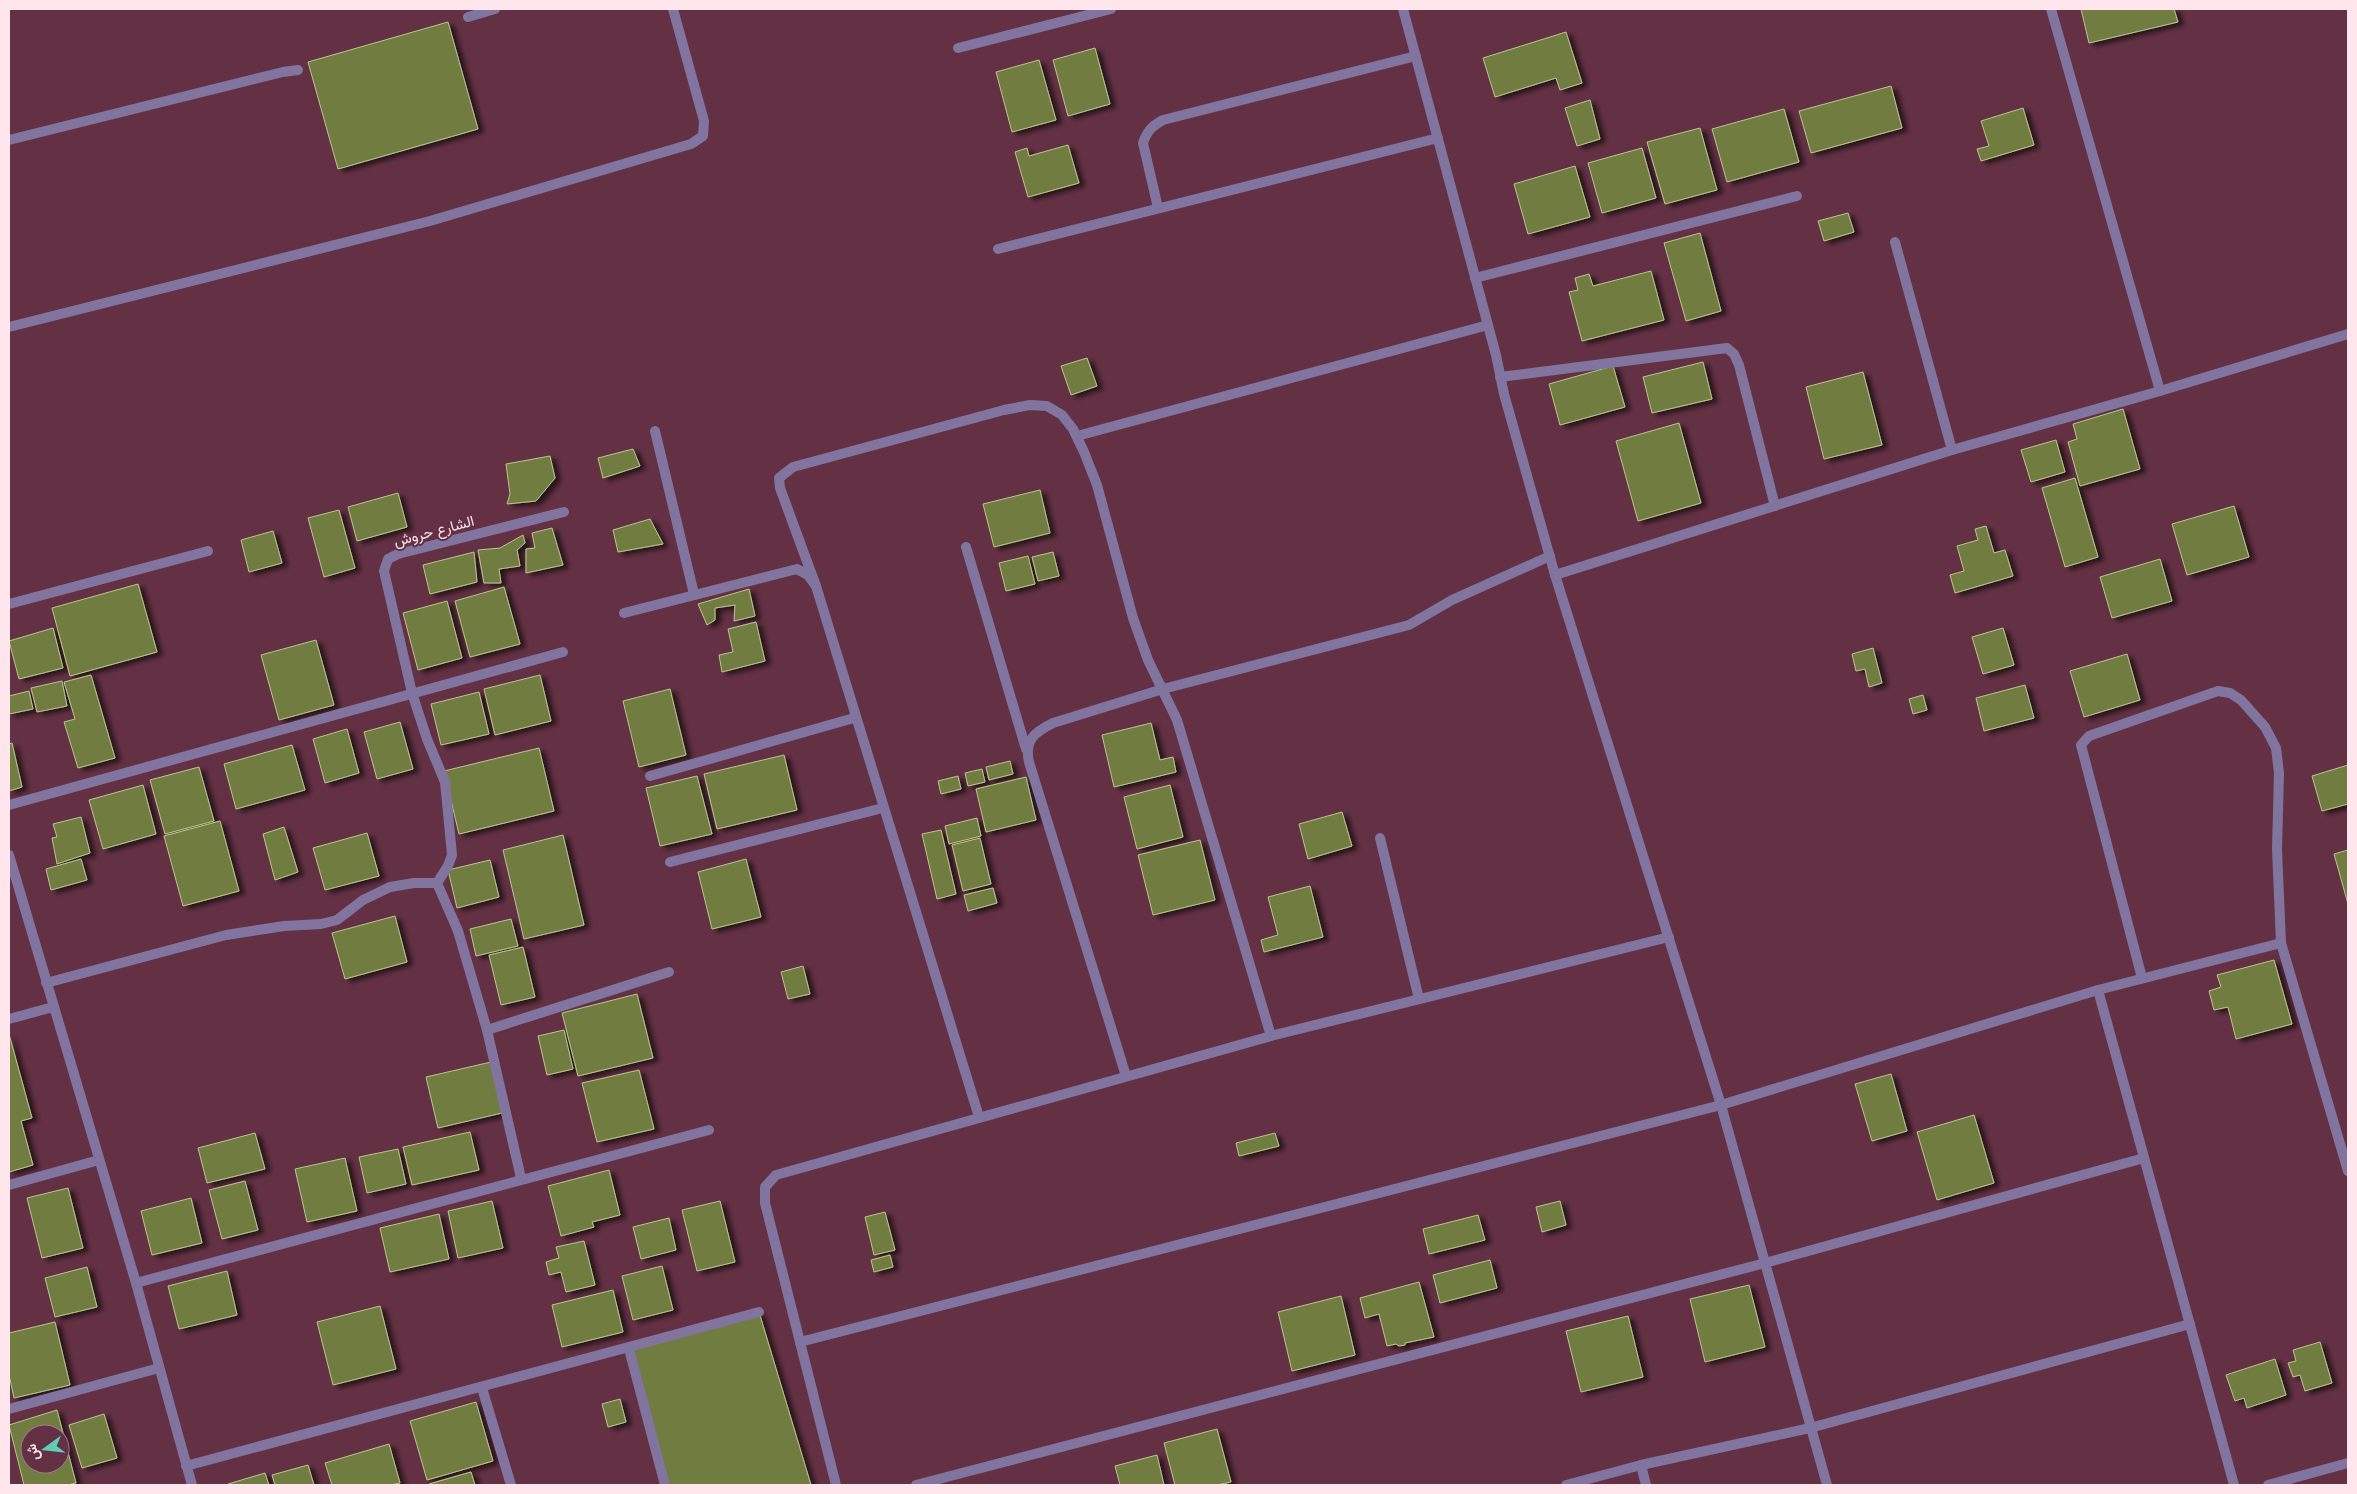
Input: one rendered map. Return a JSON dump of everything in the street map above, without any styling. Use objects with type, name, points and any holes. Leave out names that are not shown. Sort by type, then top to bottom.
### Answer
[{"type":"street","points":[[468,16],[495,9]]},
{"type":"street","points":[[9,327],[430,221],[691,144],[703,136],[704,121],[674,9]]},
{"type":"street","points":[[958,48],[1111,9]]},
{"type":"street","points":[[1403,9],[1500,377],[1555,575],[1670,937],[1721,1105],[1827,1485]]},
{"type":"street","points":[[2051,9],[2160,391]]},
{"type":"street","points":[[1158,208],[1143,143],[1146,133],[1163,120],[1416,56]]},
{"type":"street","points":[[9,140],[283,72],[298,70]]},
{"type":"street","points":[[998,249],[1438,138]]},
{"type":"street","points":[[1475,278],[1797,196]]},
{"type":"street","points":[[1895,242],[1952,450]]},
{"type":"street","points":[[1077,436],[1488,326]]},
{"type":"street","points":[[1555,575],[1952,450],[2160,391],[2348,334]]},
{"type":"street","points":[[1500,377],[1727,348],[1734,354],[1739,365],[1775,506]]},
{"type":"street","points":[[978,1117],[854,718],[816,586],[780,488],[779,478],[793,468],[1004,410],[1030,405],[1047,406],[1062,415],[1077,436],[1097,484],[1133,618],[1148,660],[1177,720],[1271,1036]]},
{"type":"street","points":[[655,431],[694,594]]},
{"type":"street","name":"الشارع حروش","points":[[412,693],[384,571],[388,559],[398,554],[564,512]]},
{"type":"street","points":[[966,547],[1126,1076]]},
{"type":"street","points":[[9,604],[208,551]]},
{"type":"street","points":[[1027,753],[1030,739],[1038,730],[1053,724],[1163,689],[1409,625],[1452,600],[1550,556]]},
{"type":"street","points":[[624,613],[694,594],[797,570],[808,575],[816,586]]},
{"type":"street","points":[[9,805],[564,652]]},
{"type":"street","points":[[2142,978],[2081,744],[2089,736],[2218,691],[2230,692],[2265,727],[2276,748],[2280,773],[2277,849],[2280,943],[2348,1171]]},
{"type":"street","points":[[412,693],[426,739],[445,782],[452,855],[448,866],[437,883]]},
{"type":"street","points":[[650,776],[854,718]]},
{"type":"street","points":[[670,862],[882,808]]},
{"type":"street","points":[[1380,838],[1419,999]]},
{"type":"street","points":[[9,855],[52,1007],[136,1283],[158,1368],[192,1485]]},
{"type":"street","points":[[46,984],[226,935],[337,920],[363,900],[390,887],[414,882],[437,883]]},
{"type":"street","points":[[437,883],[458,931],[488,1030],[521,1178]]},
{"type":"street","points":[[836,1485],[765,1203],[765,1187],[776,1175],[1271,1036],[1670,937]]},
{"type":"street","points":[[800,1342],[1721,1105],[2098,990],[2280,943]]},
{"type":"street","points":[[488,1030],[669,972]]},
{"type":"street","points":[[2098,990],[2234,1485]]},
{"type":"street","points":[[9,1019],[52,1007]]},
{"type":"street","points":[[136,1283],[521,1178],[709,1130]]},
{"type":"street","points":[[916,1485],[1765,1262],[2144,1158]]},
{"type":"street","points":[[9,1185],[99,1160]]},
{"type":"street","points":[[186,1466],[628,1349],[759,1312]]},
{"type":"street","points":[[1566,1485],[1641,1465],[1810,1428],[2190,1324]]},
{"type":"street","points":[[628,1349],[665,1485]]},
{"type":"street","points":[[9,1409],[158,1368]]},
{"type":"street","points":[[482,1388],[511,1485]]},
{"type":"street","points":[[2268,1485],[2348,1463]]},
{"type":"street","points":[[1641,1465],[1646,1485]]},
{"type":"building","points":[[2081,9],[2174,9],[2178,22],[2089,43]]},
{"type":"building","points":[[448,22],[478,129],[338,169],[308,62]]},
{"type":"building","points":[[1566,32],[1582,83],[1560,90],[1556,78],[1495,97],[1483,58]]},
{"type":"building","points":[[1095,48],[1110,104],[1068,116],[1053,60]]},
{"type":"building","points":[[1039,60],[1056,120],[1012,132],[996,72]]},
{"type":"building","points":[[1891,86],[1902,128],[1811,153],[1799,111]]},
{"type":"building","points":[[1590,100],[1600,139],[1577,146],[1565,108]]},
{"type":"building","points":[[2023,108],[2034,145],[1981,161],[1977,149],[1989,146],[1981,121]]},
{"type":"building","points":[[1784,109],[1799,162],[1727,182],[1712,129]]},
{"type":"building","points":[[1700,128],[1717,190],[1665,204],[1647,142]]},
{"type":"building","points":[[1068,145],[1079,183],[1028,197],[1015,152],[1027,148],[1029,156]]},
{"type":"building","points":[[1642,148],[1656,198],[1602,213],[1588,163]]},
{"type":"building","points":[[1575,166],[1590,217],[1528,234],[1514,184]]},
{"type":"building","points":[[1848,213],[1854,232],[1824,241],[1818,221]]},
{"type":"building","points":[[1700,233],[1721,311],[1686,321],[1664,243]]},
{"type":"building","points":[[1651,271],[1664,320],[1582,341],[1569,292],[1578,290],[1575,278],[1589,274],[1593,286]]},
{"type":"building","points":[[1087,358],[1097,386],[1071,395],[1061,366]]},
{"type":"building","points":[[1703,362],[1712,399],[1652,413],[1643,377]]},
{"type":"building","points":[[1613,366],[1625,407],[1560,425],[1549,384]]},
{"type":"building","points":[[1863,372],[1882,445],[1824,459],[1806,387]]},
{"type":"building","points":[[2123,409],[2140,469],[2080,486],[2068,442],[2077,439],[2073,424]]},
{"type":"building","points":[[1679,423],[1701,503],[1638,521],[1616,441]]},
{"type":"building","points":[[2056,440],[2065,472],[2031,482],[2021,450]]},
{"type":"building","points":[[633,449],[640,466],[603,478],[598,458]]},
{"type":"building","points":[[550,456],[555,478],[536,501],[507,504],[510,494],[506,464]]},
{"type":"building","points":[[2075,478],[2098,557],[2065,567],[2042,488]]},
{"type":"building","points":[[1040,490],[1050,533],[994,547],[983,504]]},
{"type":"building","points":[[398,493],[407,527],[357,541],[348,507]]},
{"type":"building","points":[[2234,506],[2249,557],[2187,575],[2172,524]]},
{"type":"building","points":[[339,510],[355,568],[324,577],[308,518]]},
{"type":"building","points":[[650,519],[663,544],[618,552],[613,530]]},
{"type":"building","points":[[1986,526],[1994,553],[2005,550],[2013,576],[1955,593],[1950,575],[1964,571],[1957,546],[1978,540],[1975,529]]},
{"type":"building","points":[[552,528],[563,565],[526,573],[526,549],[535,548],[532,533]]},
{"type":"building","points":[[273,531],[282,563],[249,572],[241,540]]},
{"type":"building","points":[[523,535],[525,543],[517,550],[520,566],[499,569],[501,583],[484,583],[478,550],[500,548]]},
{"type":"building","points":[[474,552],[477,582],[430,594],[423,565]]},
{"type":"building","points":[[1053,552],[1059,576],[1038,581],[1032,557]]},
{"type":"building","points":[[1028,556],[1035,584],[1006,591],[999,563]]},
{"type":"building","points":[[2160,559],[2172,601],[2112,618],[2100,577]]},
{"type":"building","points":[[138,584],[157,652],[70,676],[52,608]]},
{"type":"building","points":[[504,587],[520,644],[470,657],[455,601]]},
{"type":"building","points":[[749,589],[755,616],[734,621],[735,605],[715,608],[715,620],[707,625],[698,604]]},
{"type":"building","points":[[447,601],[462,658],[418,670],[403,613]]},
{"type":"building","points":[[756,622],[765,661],[722,672],[719,655],[733,652],[728,629]]},
{"type":"building","points":[[53,628],[63,668],[19,679],[9,641]]},
{"type":"building","points":[[2003,628],[2014,665],[1983,674],[1972,637]]},
{"type":"building","points":[[316,640],[334,705],[279,720],[261,655]]},
{"type":"building","points":[[1873,648],[1882,683],[1869,687],[1865,669],[1856,671],[1852,654]]},
{"type":"building","points":[[2127,654],[2140,700],[2084,717],[2070,671]]},
{"type":"building","points":[[91,675],[115,758],[78,768],[64,722],[75,719],[64,682]]},
{"type":"building","points":[[540,675],[551,721],[495,735],[484,689]]},
{"type":"building","points":[[62,681],[67,706],[37,712],[31,688]]},
{"type":"building","points":[[2025,685],[2034,718],[1984,731],[1976,698]]},
{"type":"building","points":[[670,689],[686,755],[639,767],[623,701]]},
{"type":"building","points":[[29,691],[33,709],[9,714],[9,696]]},
{"type":"building","points":[[479,692],[489,734],[441,745],[431,704]]},
{"type":"building","points":[[1923,695],[1927,710],[1913,714],[1909,699]]},
{"type":"building","points":[[400,722],[413,769],[377,779],[364,732]]},
{"type":"building","points":[[1151,723],[1160,760],[1173,757],[1176,772],[1114,787],[1102,735]]},
{"type":"building","points":[[347,729],[359,773],[325,783],[313,739]]},
{"type":"building","points":[[12,743],[22,787],[9,791],[9,744]]},
{"type":"building","points":[[292,745],[305,790],[236,809],[224,764]]},
{"type":"building","points":[[539,748],[554,811],[459,834],[444,771]]},
{"type":"building","points":[[784,755],[797,810],[717,829],[704,774]]},
{"type":"building","points":[[1010,761],[1013,774],[989,780],[986,767]]},
{"type":"building","points":[[2348,765],[2348,804],[2322,811],[2312,776]]},
{"type":"building","points":[[199,767],[214,821],[165,834],[150,780]]},
{"type":"building","points":[[982,769],[985,782],[968,786],[965,773]]},
{"type":"building","points":[[697,776],[712,834],[660,846],[646,788]]},
{"type":"building","points":[[958,776],[961,789],[941,794],[938,781]]},
{"type":"building","points":[[1026,777],[1036,820],[986,832],[976,789]]},
{"type":"building","points":[[143,785],[156,834],[103,849],[89,800]]},
{"type":"building","points":[[1170,785],[1183,837],[1137,849],[1124,797]]},
{"type":"building","points":[[1342,812],[1352,846],[1308,859],[1299,824]]},
{"type":"building","points":[[81,817],[90,853],[57,864],[52,838],[57,837],[53,824]]},
{"type":"building","points":[[977,818],[981,836],[949,844],[945,826]]},
{"type":"building","points":[[220,821],[239,891],[183,906],[164,836]]},
{"type":"building","points":[[284,827],[298,872],[275,880],[263,834]]},
{"type":"building","points":[[941,830],[956,894],[937,899],[922,834]]},
{"type":"building","points":[[367,833],[379,876],[325,890],[313,848]]},
{"type":"building","points":[[563,835],[584,925],[524,939],[503,850]]},
{"type":"building","points":[[980,838],[991,884],[963,891],[952,845]]},
{"type":"building","points":[[1200,840],[1215,900],[1153,915],[1138,855]]},
{"type":"building","points":[[2348,850],[2348,904],[2334,854]]},
{"type":"building","points":[[81,859],[87,880],[51,890],[46,869]]},
{"type":"building","points":[[746,859],[761,917],[712,929],[698,872]]},
{"type":"building","points":[[490,860],[499,897],[457,908],[448,870]]},
{"type":"building","points":[[1310,886],[1323,937],[1264,952],[1261,940],[1278,935],[1268,897]]},
{"type":"building","points":[[993,888],[997,903],[968,911],[964,895]]},
{"type":"building","points":[[395,916],[407,962],[345,979],[332,933]]},
{"type":"building","points":[[511,919],[518,946],[476,956],[470,929]]},
{"type":"building","points":[[523,947],[535,997],[501,1005],[489,955]]},
{"type":"building","points":[[2274,960],[2292,1024],[2236,1039],[2228,1007],[2214,1010],[2209,991],[2221,987],[2217,975]]},
{"type":"building","points":[[803,966],[810,994],[788,999],[781,972]]},
{"type":"building","points":[[637,994],[653,1058],[578,1076],[562,1013]]},
{"type":"building","points":[[564,1030],[573,1069],[547,1075],[538,1036]]},
{"type":"building","points":[[9,1034],[32,1118],[21,1121],[33,1165],[9,1172]]},
{"type":"building","points":[[491,1062],[502,1113],[438,1128],[426,1077]]},
{"type":"building","points":[[639,1070],[654,1129],[597,1142],[582,1083]]},
{"type":"building","points":[[1891,1074],[1907,1131],[1872,1141],[1855,1084]]},
{"type":"building","points":[[1974,1115],[1994,1183],[1937,1200],[1917,1132]]},
{"type":"building","points":[[470,1132],[479,1170],[412,1185],[403,1147]]},
{"type":"building","points":[[255,1133],[265,1169],[207,1183],[198,1148]]},
{"type":"building","points":[[1275,1133],[1279,1146],[1239,1156],[1236,1143]]},
{"type":"building","points":[[398,1149],[406,1184],[367,1193],[359,1157]]},
{"type":"building","points":[[345,1158],[357,1211],[307,1222],[295,1169]]},
{"type":"building","points":[[609,1170],[620,1215],[592,1222],[594,1227],[561,1236],[548,1186]]},
{"type":"building","points":[[245,1181],[258,1230],[222,1239],[209,1190]]},
{"type":"building","points":[[68,1188],[83,1248],[42,1258],[27,1198]]},
{"type":"building","points":[[191,1198],[202,1243],[152,1255],[141,1211]]},
{"type":"building","points":[[492,1201],[503,1248],[458,1258],[448,1211]]},
{"type":"building","points":[[720,1201],[735,1262],[697,1271],[682,1210]]},
{"type":"building","points":[[1560,1201],[1566,1225],[1542,1232],[1536,1207]]},
{"type":"building","points":[[885,1212],[895,1250],[874,1255],[865,1217]]},
{"type":"building","points":[[439,1214],[449,1259],[390,1272],[380,1228]]},
{"type":"building","points":[[1478,1215],[1485,1240],[1429,1254],[1423,1229]]},
{"type":"building","points":[[669,1218],[676,1250],[641,1259],[633,1227]]},
{"type":"building","points":[[584,1241],[595,1285],[566,1292],[561,1272],[549,1275],[546,1262],[559,1258],[556,1247]]},
{"type":"building","points":[[890,1255],[893,1267],[874,1272],[871,1260]]},
{"type":"building","points":[[1490,1260],[1497,1288],[1440,1303],[1433,1275]]},
{"type":"building","points":[[662,1266],[673,1310],[633,1320],[622,1276]]},
{"type":"building","points":[[87,1267],[97,1307],[55,1317],[45,1278]]},
{"type":"building","points":[[227,1271],[237,1315],[179,1329],[168,1286]]},
{"type":"building","points":[[1419,1282],[1434,1337],[1405,1343],[1405,1345],[1387,1346],[1379,1314],[1365,1318],[1360,1298]]},
{"type":"building","points":[[1749,1285],[1765,1347],[1705,1362],[1690,1299]]},
{"type":"building","points":[[613,1290],[623,1332],[562,1347],[552,1305]]},
{"type":"building","points":[[1341,1296],[1355,1355],[1292,1371],[1278,1312]]},
{"type":"building","points":[[380,1306],[396,1369],[333,1385],[317,1322]]},
{"type":"building","points":[[759,1312],[811,1485],[665,1485],[629,1349]]},
{"type":"building","points":[[1628,1316],[1643,1377],[1581,1392],[1566,1331]]},
{"type":"building","points":[[55,1322],[70,1385],[14,1398],[9,1375],[9,1333]]},
{"type":"building","points":[[2320,1342],[2332,1383],[2305,1391],[2300,1375],[2293,1377],[2288,1363],[2296,1361],[2293,1350]]},
{"type":"building","points":[[2275,1359],[2286,1395],[2247,1408],[2244,1398],[2235,1401],[2226,1375]]},
{"type":"building","points":[[620,1399],[626,1422],[608,1427],[602,1404]]},
{"type":"building","points":[[476,1402],[493,1461],[427,1480],[410,1421]]},
{"type":"building","points":[[57,1410],[61,1424],[20,1424],[20,1469],[9,1425]]},
{"type":"building","points":[[104,1414],[117,1458],[82,1468],[70,1425]]},
{"type":"building","points":[[1217,1429],[1231,1482],[1217,1485],[1175,1485],[1164,1443]]},
{"type":"building","points":[[389,1444],[400,1483],[391,1485],[332,1485],[325,1463]]},
{"type":"building","points":[[1157,1455],[1164,1485],[1120,1485],[1115,1466]]},
{"type":"building","points":[[70,1460],[76,1483],[68,1485],[24,1485],[21,1474],[70,1474]]},
{"type":"building","points":[[308,1465],[314,1485],[275,1485],[272,1475]]},
{"type":"building","points":[[471,1472],[475,1485],[429,1485],[429,1484]]},
{"type":"building","points":[[265,1473],[269,1485],[228,1484]]}]
